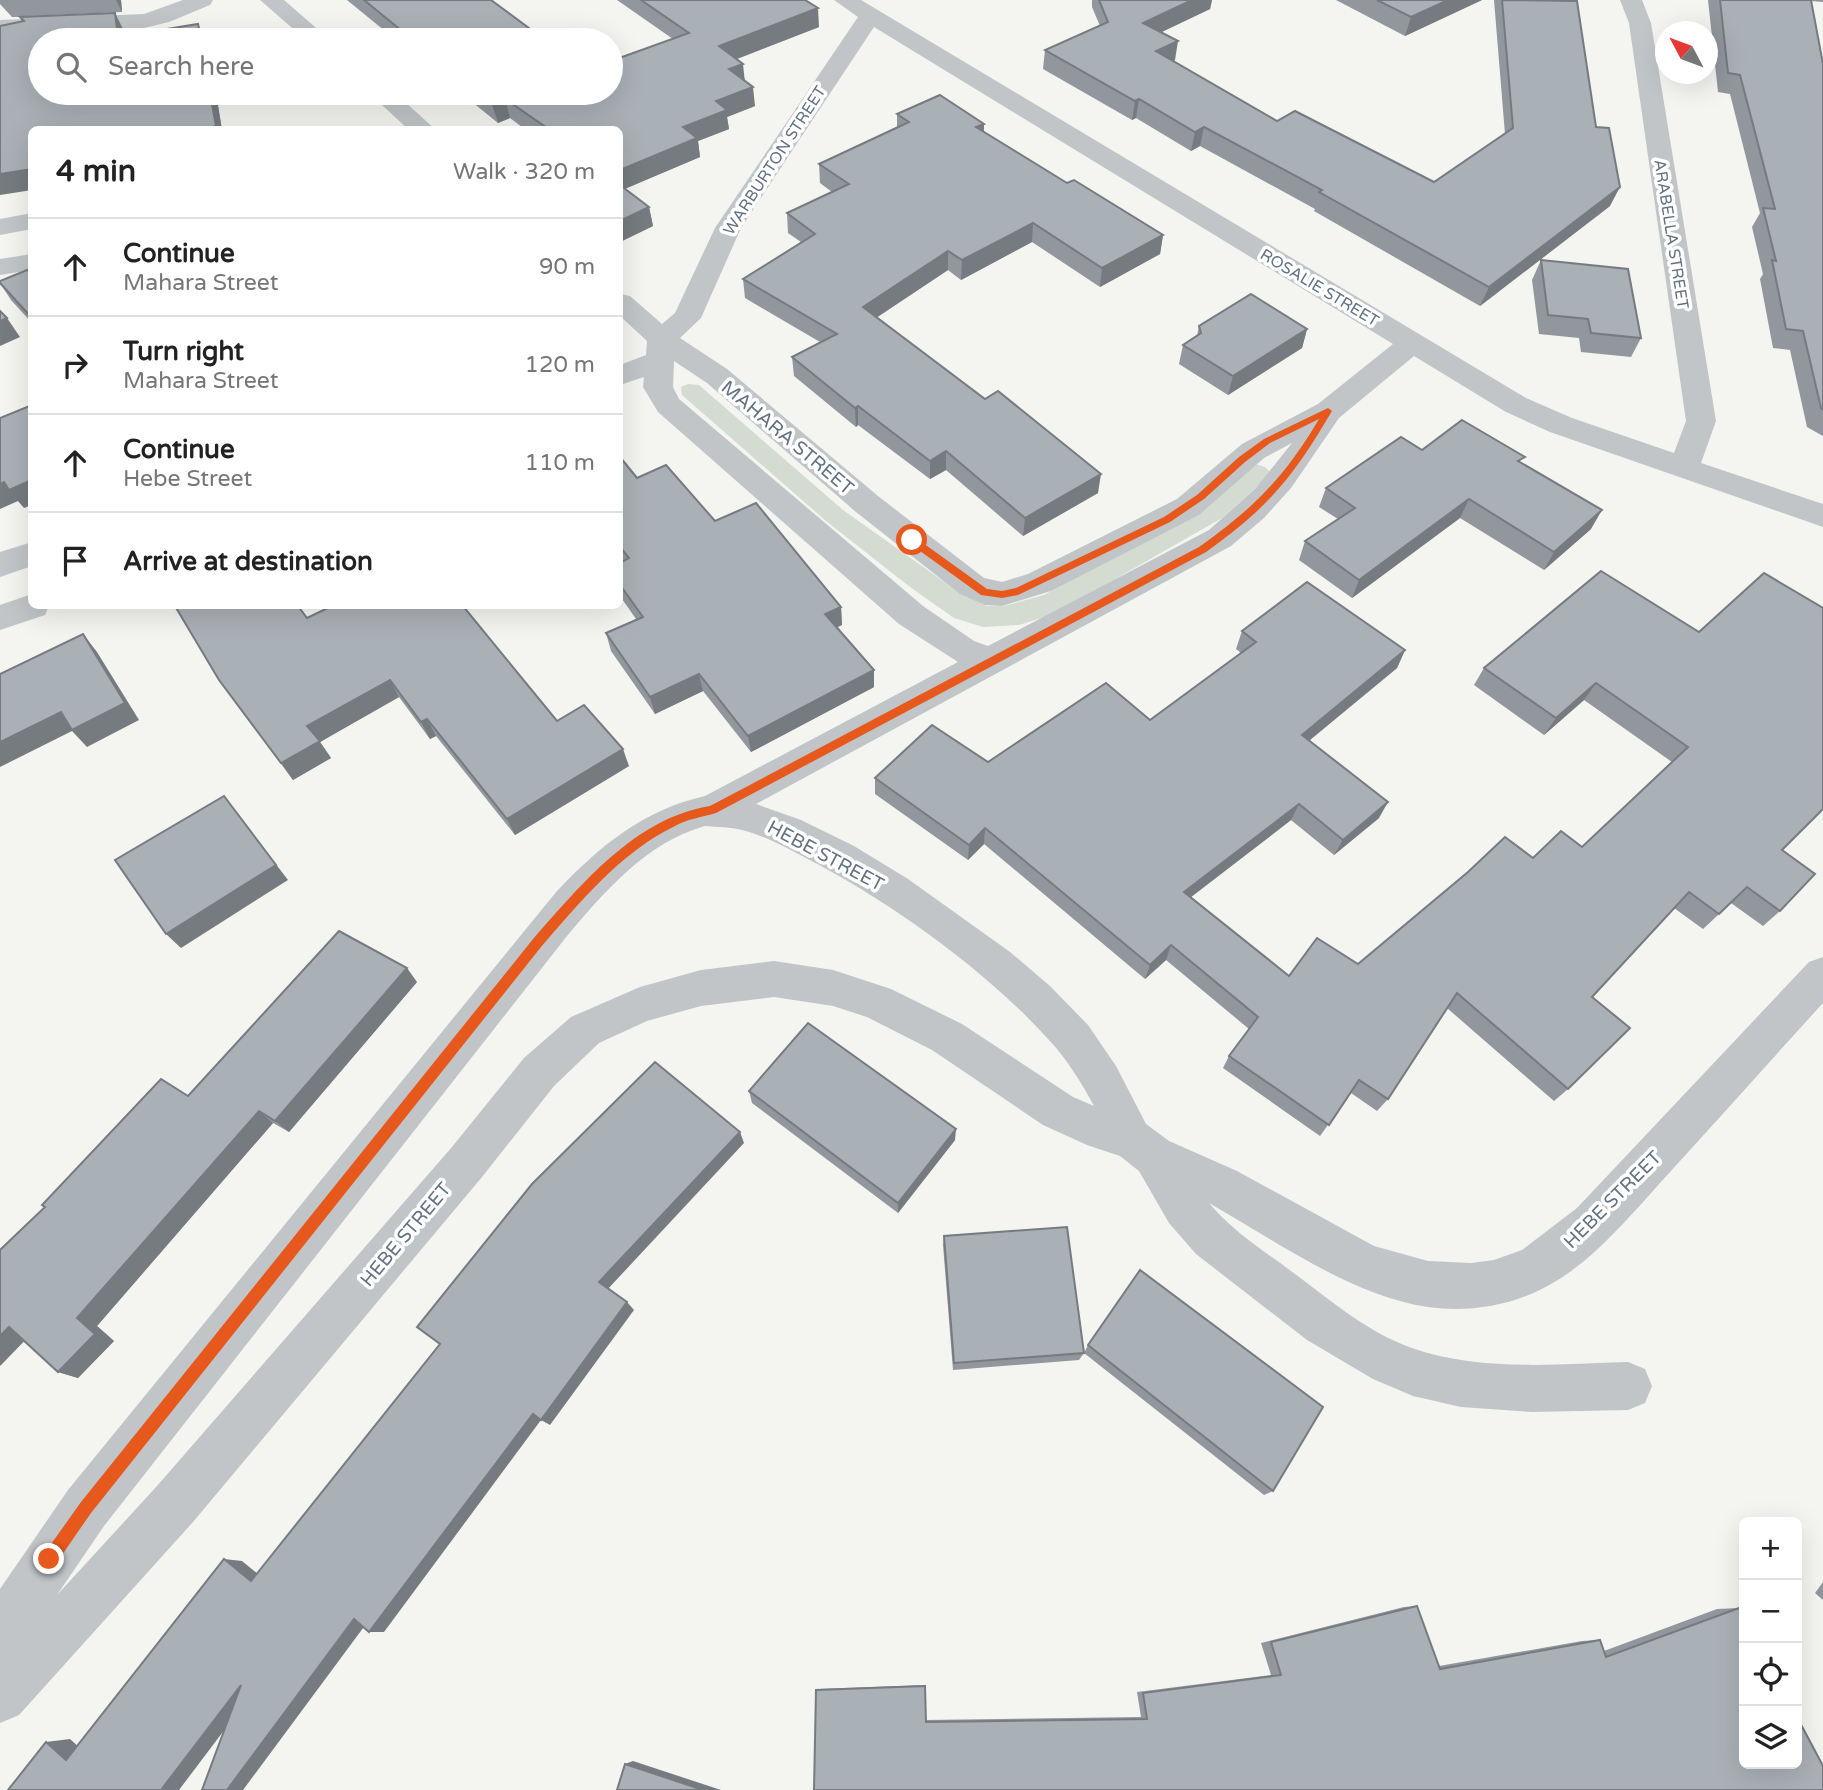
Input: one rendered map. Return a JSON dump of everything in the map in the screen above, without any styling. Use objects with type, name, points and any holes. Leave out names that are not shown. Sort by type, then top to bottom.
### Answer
[{"type":"street","points":[[53,3],[149,0]]},
{"type":"street","points":[[0,27],[144,21],[202,0]]},
{"type":"street","points":[[271,0],[305,28]]},
{"type":"street","name":"ARABELLA STREET","points":[[1631,0],[1640,23],[1701,421],[1685,466]]},
{"type":"street","name":"ROSALIE STREET","points":[[862,6],[1412,343],[1537,415],[1823,516]]},
{"type":"street","name":"WARBURTON STREET","points":[[623,371],[645,337],[687,318],[728,228],[862,6]]},
{"type":"street","points":[[395,105],[419,126]]},
{"type":"street","points":[[0,227],[28,222]]},
{"type":"street","points":[[0,267],[28,263]]},
{"type":"street","name":"MAHARA STREET","points":[[623,306],[645,337],[717,376],[867,504],[946,567],[972,586],[991,594],[1027,588],[1167,520],[1200,497],[1242,459],[1267,441],[1328,411],[1412,343]]},
{"type":"street","points":[[645,337],[659,392],[678,414],[911,615],[961,650],[992,662]]},
{"type":"street","name":"MAHARA STREET","points":[[712,810],[1203,549],[1244,520],[1283,479],[1300,458],[1328,411]]},
{"type":"street","points":[[0,565],[28,555]]},
{"type":"street","points":[[0,618],[28,608]]},
{"type":"street","name":"HEBE STREET","points":[[0,1634],[86,1508],[559,917],[606,869],[647,836],[685,816],[712,810],[765,822],[810,841],[879,881],[992,961],[1063,1026],[1095,1066],[1142,1147],[1184,1207],[1219,1244],[1317,1318],[1365,1350],[1433,1378],[1462,1383],[1530,1388],[1628,1386]]},
{"type":"street","name":"HEBE STREET","points":[[0,1696],[175,1504],[467,1162],[539,1072],[569,1043],[600,1021],[660,999],[730,982],[783,980],[833,988],[877,1002],[917,1020],[979,1057],[1058,1111],[1221,1185],[1344,1255],[1385,1273],[1438,1285],[1471,1286],[1494,1283],[1536,1268],[1593,1224],[1823,975]]},
{"type":"shaded area","points":[[688,384],[699,385],[843,510],[957,591],[987,606],[1004,606],[1044,595],[1183,519],[1256,464],[1270,472],[1268,477],[1222,518],[1054,614],[1019,625],[983,627],[954,618],[826,521],[682,395],[681,387]]},
{"type":"building","points":[[364,0],[491,0],[529,28],[398,28]]},
{"type":"building","points":[[641,0],[805,0],[818,8],[719,46],[743,64],[729,69],[753,87],[716,101],[727,110],[683,127],[697,138],[623,169],[623,126],[544,126],[514,105],[623,105],[623,57],[689,33]]},
{"type":"building","points":[[1099,0],[1192,0],[1143,23],[1178,41],[1156,51],[1277,121],[1295,111],[1434,182],[1513,128],[1502,0],[1577,1],[1596,127],[1609,128],[1620,187],[1489,287],[1319,192],[1322,190],[1204,127],[1195,132],[1045,50],[1108,22]]},
{"type":"building","points":[[1377,0],[1448,0],[1411,17]]},
{"type":"building","points":[[1720,0],[1811,0],[1823,64],[1823,410],[1803,331],[1786,329],[1772,260],[1776,261],[1763,208],[1775,209],[1740,75],[1728,73]]},
{"type":"building","points":[[115,13],[117,28],[28,28],[28,105],[212,105],[216,126],[28,126],[28,170],[0,174],[0,26],[24,21],[20,17]]},
{"type":"building","points":[[198,24],[199,28],[173,28]]},
{"type":"building","points":[[940,95],[984,124],[976,127],[1067,183],[1074,180],[1163,235],[1102,268],[1033,223],[962,260],[948,251],[863,307],[985,399],[998,391],[1101,474],[1025,518],[946,451],[930,461],[858,406],[855,408],[792,357],[837,334],[743,279],[815,234],[787,213],[849,184],[819,164],[909,122],[897,114]]},
{"type":"building","points":[[623,187],[649,207],[623,220]]},
{"type":"building","points":[[1541,260],[1628,269],[1641,338],[1591,333],[1588,319],[1548,315]]},
{"type":"building","points":[[28,270],[28,314],[0,283]]},
{"type":"building","points":[[1251,294],[1307,329],[1233,376],[1183,345],[1201,333],[1199,326]]},
{"type":"building","points":[[0,311],[7,318],[0,321]]},
{"type":"building","points":[[28,407],[28,482],[9,490],[4,482],[0,484],[0,418]]},
{"type":"building","points":[[1462,420],[1525,457],[1518,461],[1602,510],[1554,552],[1469,499],[1359,580],[1305,541],[1355,508],[1326,488],[1401,437],[1422,450]]},
{"type":"building","points":[[623,461],[637,478],[666,465],[715,521],[756,503],[841,607],[825,614],[874,670],[748,736],[699,674],[650,697],[606,633],[643,617],[623,589],[623,561],[629,558],[623,551]]},
{"type":"building","points":[[1601,571],[1699,632],[1764,573],[1823,608],[1823,809],[1782,850],[1815,874],[1780,911],[1747,887],[1719,914],[1689,892],[1592,997],[1630,1028],[1568,1089],[1457,993],[1388,1099],[1359,1080],[1329,1125],[1229,1056],[1258,1017],[1171,945],[1150,965],[985,828],[969,845],[875,778],[932,725],[988,762],[1106,683],[1150,720],[1256,642],[1242,631],[1307,582],[1405,650],[1302,735],[1388,802],[1343,840],[1299,804],[1184,892],[1289,976],[1317,938],[1358,964],[1468,872],[1505,837],[1533,858],[1561,831],[1582,847],[1688,747],[1596,683],[1556,718],[1484,668]]},
{"type":"building","points":[[177,609],[300,609],[307,618],[326,609],[465,609],[557,721],[584,705],[623,749],[507,819],[427,719],[421,722],[390,680],[307,726],[320,741],[281,763],[219,680]]},
{"type":"building","points":[[83,634],[125,703],[72,730],[61,712],[0,742],[0,674]]},
{"type":"building","points":[[224,796],[276,865],[166,934],[115,860]]},
{"type":"building","points":[[339,931],[407,968],[275,1121],[259,1111],[77,1318],[95,1334],[58,1372],[9,1327],[0,1336],[0,1250],[45,1207],[42,1205],[161,1079],[188,1096]]},
{"type":"building","points":[[808,1023],[956,1129],[898,1203],[749,1091]]},
{"type":"building","points":[[655,1062],[740,1132],[599,1282],[627,1302],[541,1420],[533,1414],[369,1632],[354,1619],[227,1790],[202,1790],[241,1685],[161,1790],[8,1790],[46,1742],[66,1760],[224,1559],[251,1581],[440,1344],[417,1327],[532,1184]]},
{"type":"building","points":[[1067,1227],[1084,1353],[954,1363],[944,1236]]},
{"type":"building","points":[[1140,1270],[1323,1407],[1273,1491],[1088,1345]]},
{"type":"building","points":[[1417,1606],[1440,1669],[1600,1640],[1606,1657],[1739,1608],[1739,1769],[1802,1769],[1802,1726],[1823,1766],[1823,1790],[814,1790],[816,1690],[925,1686],[926,1722],[1147,1719],[1143,1693],[1281,1675],[1271,1642]]},
{"type":"building","points":[[625,1764],[703,1790],[617,1790]]},
{"type":"route","points":[[49,1559],[86,1508],[537,943],[580,894],[613,862],[641,840],[668,824],[694,813],[712,810],[1203,549],[1244,520],[1278,486],[1300,458],[1328,411],[1267,441],[1242,459],[1188,507],[1167,520],[1018,591],[985,593],[912,540]]}]
